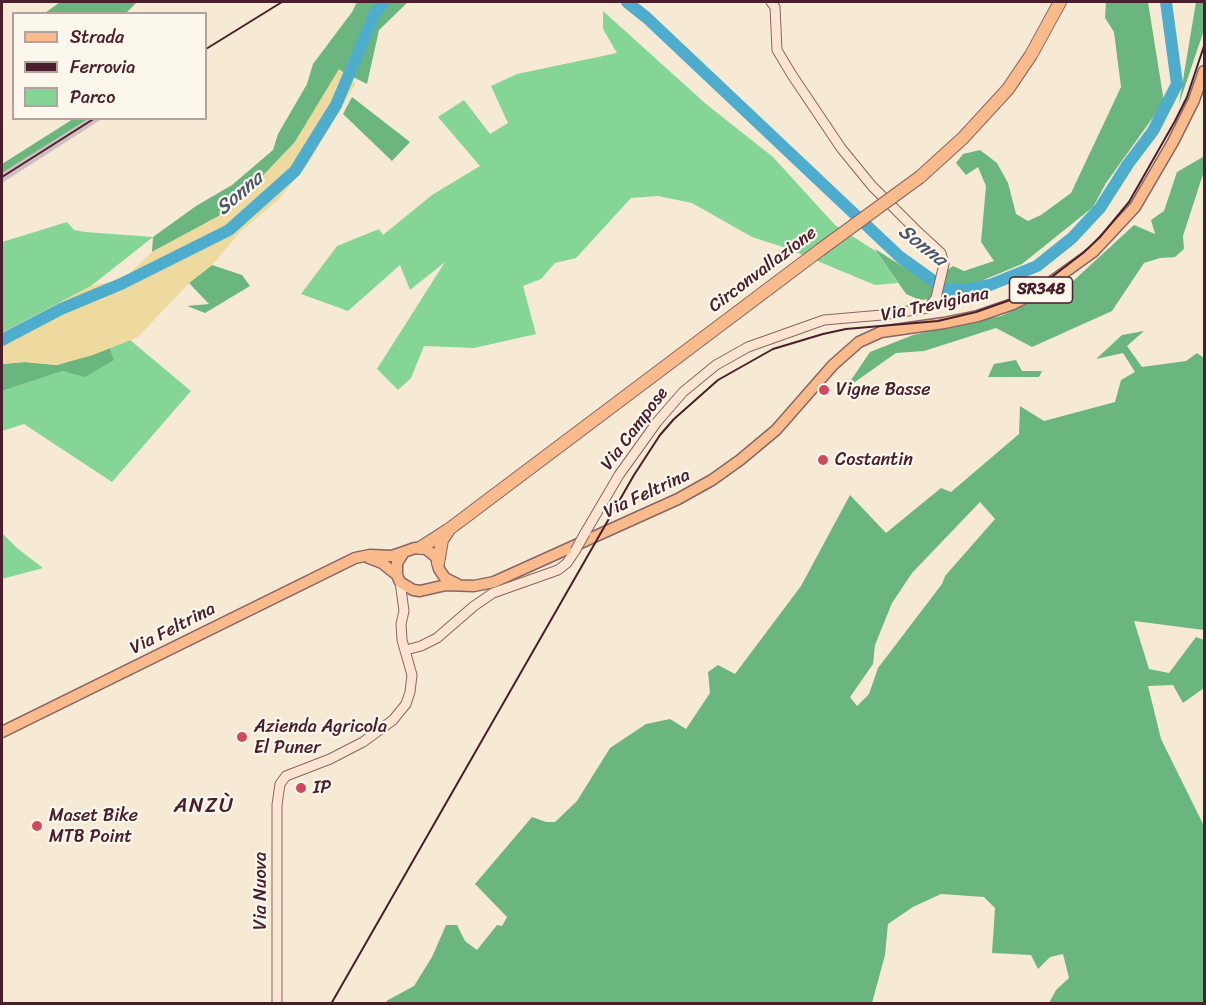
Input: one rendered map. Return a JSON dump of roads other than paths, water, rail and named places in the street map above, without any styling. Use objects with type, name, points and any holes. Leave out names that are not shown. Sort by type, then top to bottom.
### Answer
[{"type":"highway","name":"Circonvallazione","points":[[420,548],[448,530],[920,177],[963,138],[1008,89],[1031,55],[1060,2]]},
{"type":"highway","points":[[439,566],[442,540],[448,530]]},
{"type":"main road","name":"Via Trevigiana","points":[[798,406],[843,356],[867,338],[881,332],[944,323],[995,311],[1028,297],[1080,264],[1118,227],[1144,194],[1185,118],[1204,71]]},
{"type":"main road","name":"Via Feltrina","points":[[423,590],[457,584],[474,586],[494,582],[699,488],[725,472],[756,447],[798,406]]},
{"type":"main road","name":"Via Feltrina","points":[[2,732],[335,567],[360,556],[392,556],[420,548]]},
{"type":"main road","points":[[420,548],[431,552],[445,578],[457,584]]},
{"type":"main road","points":[[399,579],[397,563],[404,552]]},
{"type":"main road","points":[[360,556],[382,563],[406,588],[423,590],[436,581],[439,566]]},
{"type":"street","name":"Via Campose","points":[[406,650],[437,638],[474,606],[494,593],[558,570],[567,563],[619,476],[657,422],[683,392],[716,365],[748,347],[824,320],[928,308],[936,298],[944,264],[941,253],[879,193],[841,148],[777,50],[775,7],[771,2]]},
{"type":"street","points":[[399,579],[404,611],[401,633],[406,650]]},
{"type":"street","points":[[404,611],[411,599],[423,590]]},
{"type":"street","name":"Via Nuova","points":[[277,1004],[277,805],[282,779],[348,751],[393,720],[406,704],[411,687],[411,670],[406,650]]},
{"type":"waterway","name":"Sonna","points":[[2,340],[61,309],[121,284],[229,230],[295,171],[336,105],[375,13],[384,2]]},
{"type":"waterway","name":"Sonna","points":[[627,2],[647,18],[900,257],[946,290],[990,285],[1037,266],[1072,238],[1100,208],[1128,164],[1153,131],[1177,84],[1166,2]]},
{"type":"railway","points":[[207,48],[282,2]]},
{"type":"railway","points":[[331,1004],[634,475],[660,435],[674,419],[718,380],[773,349],[846,329],[938,321],[976,312],[1013,299],[1053,276],[1100,237],[1129,202],[1187,97],[1204,46]]},
{"type":"railway","points":[[2,177],[92,120]]},
{"type":"place","name":"Vigne Basse","points":[[824,390]]},
{"type":"place","name":"Costantin","points":[[823,460]]},
{"type":"place","name":"Azienda Agricola El Puner","points":[[242,737]]},
{"type":"place","name":"IP","points":[[301,788]]},
{"type":"place","name":"Maset Bike MTB Point","points":[[37,826]]},
{"type":"district","name":"ANZÙ","points":[[204,807]]}]
